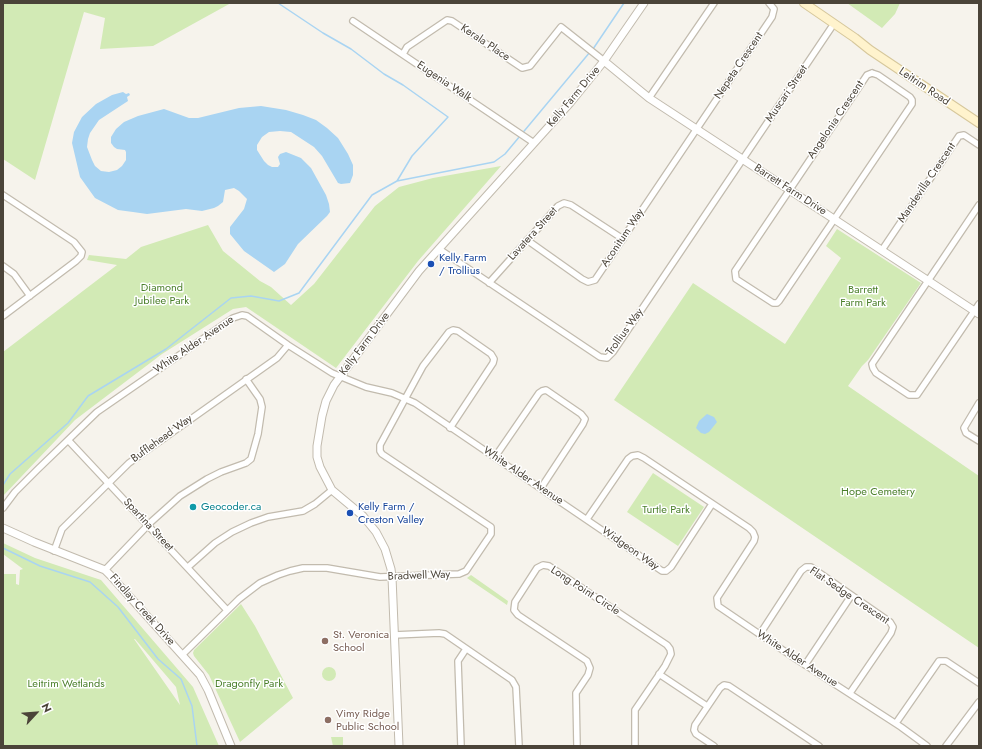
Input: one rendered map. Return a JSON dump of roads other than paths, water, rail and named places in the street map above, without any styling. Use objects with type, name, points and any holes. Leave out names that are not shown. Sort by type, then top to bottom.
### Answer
[{"type":"main road","name":"Leitrim Road","points":[[796,3],[831,28],[870,50],[979,123]]},
{"type":"main road","name":"Leitrim Road","points":[[804,3],[870,50]]},
{"type":"street","name":"Kelly Farm Drive","points":[[399,746],[392,577],[385,549],[376,532],[363,516],[332,490],[320,467],[316,446],[326,401],[334,385],[420,271],[570,103],[604,61],[644,3]]},
{"type":"street","points":[[649,98],[714,3]]},
{"type":"street","name":"Nepeta Crescent","points":[[696,129],[772,17],[774,10],[769,3]]},
{"type":"street","name":"Kerala Place","points":[[403,54],[408,47],[441,23],[450,20],[520,67],[526,68],[532,64],[561,27],[604,61]]},
{"type":"street","name":"Eugenia Walk","points":[[353,21],[534,143]]},
{"type":"street","name":"Muscari Street","points":[[743,159],[831,28]]},
{"type":"street","name":"Barrett Farm Drive","points":[[604,61],[649,98],[977,312]]},
{"type":"street","name":"Angelonia Crescent","points":[[790,190],[867,75],[872,73],[878,74],[910,97],[912,103],[835,220]]},
{"type":"street","name":"Aconitum Way","points":[[527,240],[588,282],[595,280],[696,129]]},
{"type":"street","name":"Mandevilla Crescent","points":[[882,250],[959,136],[964,135],[979,146]]},
{"type":"street","name":"Trollius Way","points":[[439,249],[600,357],[607,358],[743,159]]},
{"type":"street","points":[[790,190],[734,272],[736,279],[773,303],[777,303],[780,301],[835,220]]},
{"type":"street","points":[[3,195],[74,242],[82,252],[81,256],[76,261],[3,316]]},
{"type":"street","name":"Lavatera Street","points":[[489,283],[558,206],[564,202],[571,205],[622,239]]},
{"type":"street","points":[[979,205],[872,364],[876,373],[909,395],[917,395],[977,312],[979,304]]},
{"type":"street","points":[[3,266],[14,274],[30,296]]},
{"type":"street","name":"White Alder Avenue","points":[[3,508],[15,492],[101,409],[239,315],[247,316],[288,345],[340,377],[366,388],[392,393],[415,403],[587,519],[624,464],[632,456],[638,455],[644,458],[749,528],[755,537],[752,547],[717,598],[717,602],[722,609],[896,723],[927,746]]},
{"type":"street","points":[[406,398],[423,366],[449,332],[453,330],[458,332],[491,354],[494,359],[493,363],[450,428]]},
{"type":"street","name":"Bufflehead Way","points":[[54,551],[62,529],[137,456],[280,356],[288,345]]},
{"type":"street","points":[[105,570],[167,507],[193,487],[221,472],[246,463],[251,459],[262,407],[260,399],[246,379]]},
{"type":"street","points":[[495,457],[539,393],[542,391],[546,390],[581,414],[585,419],[584,424],[540,488]]},
{"type":"street","name":"Bradwell Way","points":[[182,655],[238,599],[260,583],[278,575],[303,568],[327,568],[380,578],[463,573],[466,571],[491,534],[489,525],[382,454],[380,451],[380,445],[406,398]]},
{"type":"street","points":[[979,404],[964,428],[966,433],[979,441]]},
{"type":"street","name":"Spartina Street","points":[[68,440],[227,610]]},
{"type":"street","points":[[188,567],[215,543],[232,532],[268,517],[303,511],[315,504],[332,490]]},
{"type":"street","name":"Widgeon Way","points":[[587,519],[658,569],[666,571],[671,567],[712,504]]},
{"type":"street","name":"Findlay Creek Drive","points":[[3,528],[54,551],[105,570],[134,600],[200,676],[208,690],[231,746]]},
{"type":"street","name":"Long Point Circle","points":[[577,746],[576,693],[588,675],[590,668],[588,661],[518,615],[514,610],[515,602],[537,568],[543,565],[549,566],[667,645],[670,649],[671,654],[635,710],[636,746]]},
{"type":"street","name":"Flat Sedge Crescent","points":[[760,634],[801,570],[806,567],[811,568],[890,622],[893,627],[850,693]]},
{"type":"street","points":[[805,664],[851,596]]},
{"type":"street","points":[[394,635],[445,634],[512,680],[516,687],[519,746]]},
{"type":"street","points":[[461,746],[458,661],[466,649]]},
{"type":"street","points":[[896,723],[938,661],[946,661],[979,683]]},
{"type":"street","points":[[659,674],[707,706]]},
{"type":"street","points":[[714,746],[696,734],[694,730],[695,725],[707,706],[720,688],[724,685],[729,686],[818,746]]},
{"type":"street","points":[[946,746],[979,702]]},
{"type":"water","points":[[123,92],[126,94],[129,93],[130,95],[127,97],[128,101],[99,120],[90,133],[88,139],[87,147],[92,160],[95,166],[101,171],[109,172],[117,170],[122,166],[126,160],[126,152],[125,150],[114,147],[111,143],[111,137],[116,129],[124,122],[138,116],[164,109],[189,118],[198,118],[239,108],[261,106],[286,110],[303,115],[316,120],[327,128],[338,138],[353,165],[353,175],[350,183],[338,183],[322,156],[314,147],[291,132],[269,132],[262,137],[257,145],[257,150],[268,165],[278,167],[280,164],[278,157],[280,154],[286,152],[301,158],[311,168],[326,195],[330,212],[298,244],[285,264],[274,272],[244,251],[230,234],[230,227],[244,209],[247,199],[234,188],[225,190],[223,202],[218,206],[202,211],[186,209],[147,214],[118,210],[95,198],[80,177],[72,143],[74,132],[82,117],[96,104],[112,95]]},
{"type":"water","points":[[707,414],[714,417],[717,422],[709,432],[705,434],[701,433],[696,428],[699,421]]},
{"type":"waterway","points":[[278,3],[323,33],[351,49],[384,74],[403,85],[448,117],[412,156],[397,181]]},
{"type":"waterway","points":[[593,49],[624,3]]},
{"type":"waterway","points":[[3,485],[10,474],[68,423],[88,396],[166,349],[231,298],[251,296],[279,301],[299,293],[372,195],[397,181],[494,162],[505,154],[590,52]]},
{"type":"waterway","points":[[3,548],[40,566],[90,582],[118,607],[158,659],[181,679],[192,706],[197,746]]},
{"type":"place","name":"Kelly Farm / Trollius","points":[[431,264]]},
{"type":"place","name":"Geocoder.ca","points":[[193,507]]},
{"type":"place","name":"Kelly Farm / Creston Valley","points":[[350,513]]},
{"type":"place","name":"St. Veronica School","points":[[325,641]]},
{"type":"place","name":"Vimy Ridge Public School","points":[[328,720]]},
{"type":"park label","name":"Diamond Jubilee Park","points":[[162,294]]},
{"type":"park label","name":"Barrett Farm Park","points":[[863,296]]},
{"type":"park label","name":"Hope Cemetery","points":[[878,492]]},
{"type":"park label","name":"Turtle Park","points":[[666,510]]},
{"type":"park label","name":"Leitrim Wetlands","points":[[66,684]]},
{"type":"park label","name":"Dragonfly Park","points":[[249,684]]}]
